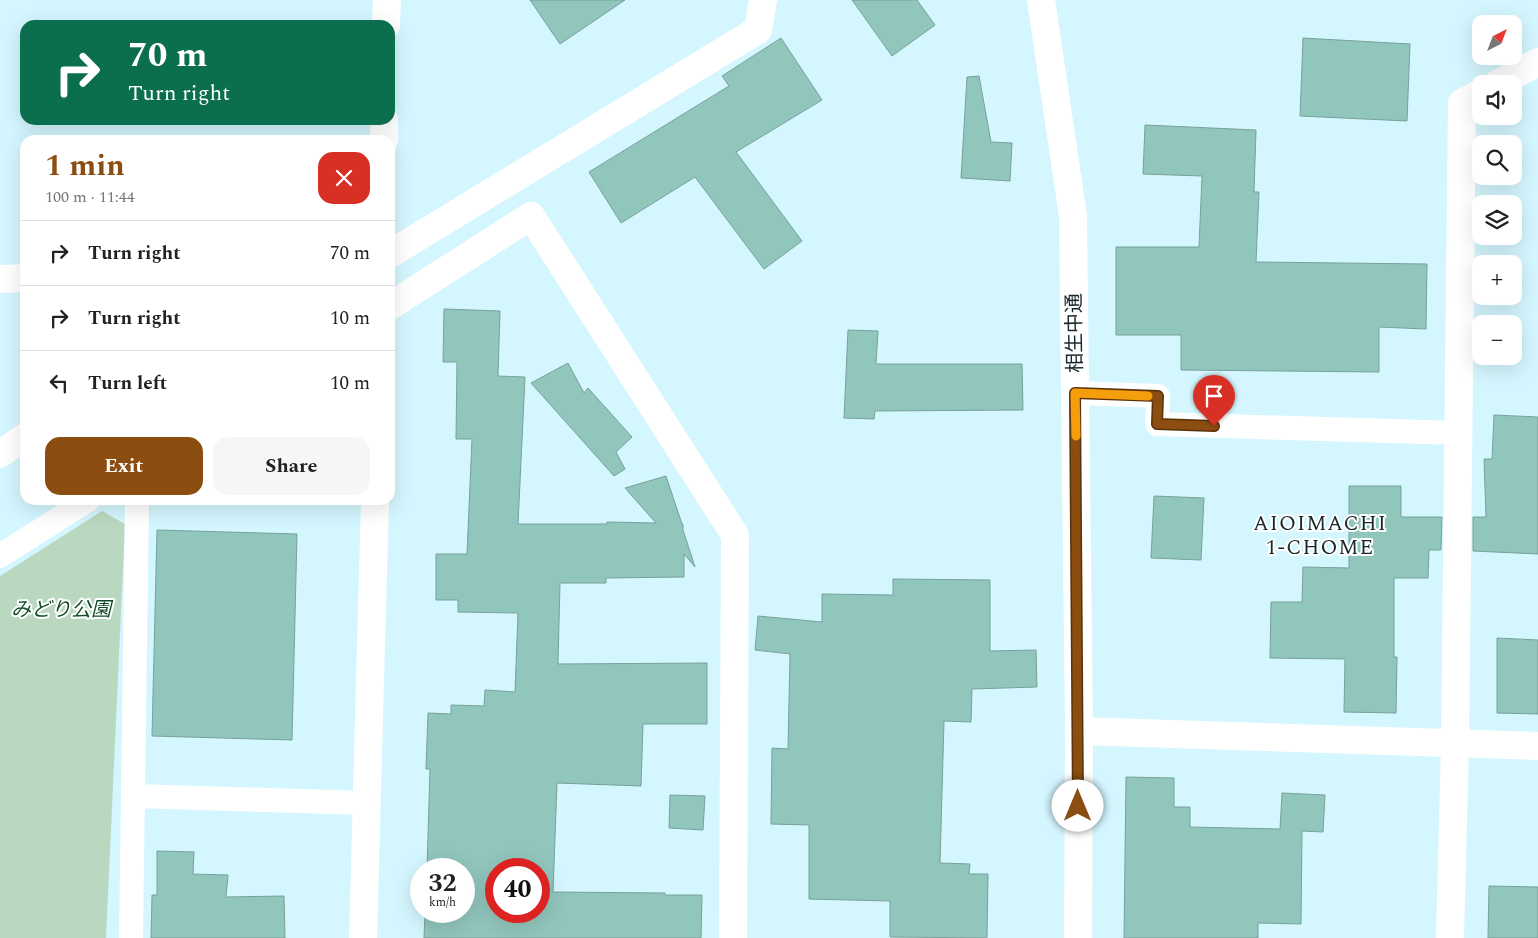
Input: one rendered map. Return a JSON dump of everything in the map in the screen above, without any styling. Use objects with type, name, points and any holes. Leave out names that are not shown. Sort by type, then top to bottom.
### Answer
[{"type":"street","points":[[386,20],[387,0]]},
{"type":"street","points":[[395,251],[758,30],[763,0]]},
{"type":"street","name":"相生中通","points":[[1041,0],[1073,216],[1078,938]]},
{"type":"street","points":[[1514,75],[1538,62]]},
{"type":"street","points":[[1450,938],[1455,743],[1462,103],[1472,97]]},
{"type":"street","points":[[395,303],[531,216],[735,535],[733,938]]},
{"type":"street","points":[[0,279],[20,278]]},
{"type":"street","points":[[0,454],[20,440]]},
{"type":"street","points":[[363,938],[375,505]]},
{"type":"street","points":[[1078,731],[1538,746]]},
{"type":"lane","points":[[1075,393],[1158,396],[1157,424],[1458,432]]},
{"type":"lane","points":[[0,556],[80,505]]},
{"type":"lane","points":[[131,938],[137,505]]},
{"type":"lane","points":[[133,796],[367,803]]},
{"type":"green space","name":"みどり公園","points":[[102,511],[125,524],[106,938],[0,938],[0,576]]},
{"type":"building","points":[[530,0],[625,0],[560,44]]},
{"type":"building","points":[[852,0],[917,0],[935,25],[892,56]]},
{"type":"building","points":[[781,38],[822,100],[736,152],[802,241],[764,269],[695,177],[621,223],[589,172],[729,86],[722,76]]},
{"type":"building","points":[[1303,38],[1410,44],[1407,121],[1300,116]]},
{"type":"building","points":[[979,76],[991,142],[1012,143],[1010,181],[961,178],[967,77]]},
{"type":"building","points":[[1145,125],[1256,130],[1254,192],[1259,192],[1256,262],[1427,264],[1426,329],[1379,327],[1379,372],[1181,370],[1181,335],[1116,335],[1116,247],[1199,247],[1202,176],[1143,174]]},
{"type":"building","points":[[444,309],[500,311],[498,376],[525,377],[518,524],[656,523],[625,488],[666,476],[683,524],[683,530],[695,567],[684,554],[684,577],[606,578],[606,583],[560,583],[558,664],[707,663],[707,724],[643,724],[641,786],[557,783],[553,892],[702,895],[701,938],[424,938],[425,923],[475,923],[475,858],[427,858],[430,769],[426,769],[428,713],[451,714],[451,705],[484,706],[485,690],[515,692],[518,613],[458,612],[458,600],[436,600],[436,554],[467,554],[472,439],[456,439],[457,362],[443,362]]},
{"type":"building","points":[[848,330],[878,331],[876,364],[1022,364],[1023,410],[875,411],[874,419],[844,418]]},
{"type":"building","points":[[568,363],[584,393],[588,388],[632,437],[616,452],[625,469],[614,476],[531,383]]},
{"type":"building","points":[[1494,415],[1538,417],[1538,554],[1473,551],[1473,517],[1486,517],[1484,459],[1492,459]]},
{"type":"building","points":[[1349,486],[1401,486],[1401,517],[1442,517],[1441,550],[1429,550],[1428,578],[1394,578],[1394,657],[1397,657],[1396,713],[1344,712],[1345,659],[1270,658],[1271,602],[1302,602],[1303,567],[1349,568]]},
{"type":"building","points":[[1154,496],[1204,498],[1201,560],[1151,558]]},
{"type":"building","points":[[157,530],[297,534],[292,740],[152,736]]},
{"type":"building","points":[[893,579],[990,580],[990,651],[1036,650],[1037,687],[972,689],[971,722],[944,721],[940,863],[970,864],[969,874],[988,874],[987,938],[890,937],[890,901],[809,899],[809,825],[771,824],[772,748],[788,749],[790,654],[755,650],[758,616],[822,622],[822,594],[893,595]]},
{"type":"building","points":[[1497,638],[1538,640],[1538,714],[1497,713]]},
{"type":"building","points":[[1126,777],[1174,778],[1174,807],[1190,807],[1190,827],[1280,829],[1282,793],[1325,795],[1323,832],[1302,831],[1301,924],[1258,923],[1258,938],[1124,938]]},
{"type":"building","points":[[670,795],[705,796],[703,830],[669,828]]},
{"type":"building","points":[[157,851],[194,852],[193,874],[228,875],[226,897],[284,896],[285,938],[151,938],[152,895],[157,895]]},
{"type":"building","points":[[1489,886],[1538,887],[1538,938],[1488,938]]},
{"type":"slow traffic","points":[[1076,436],[1075,393],[1148,396]]},
{"type":"district","name":"AIOIMACHI 1-CHOME","points":[[1320,535]]},
{"type":"route","points":[[1078,806],[1075,393],[1158,396],[1157,424],[1214,426]]}]
